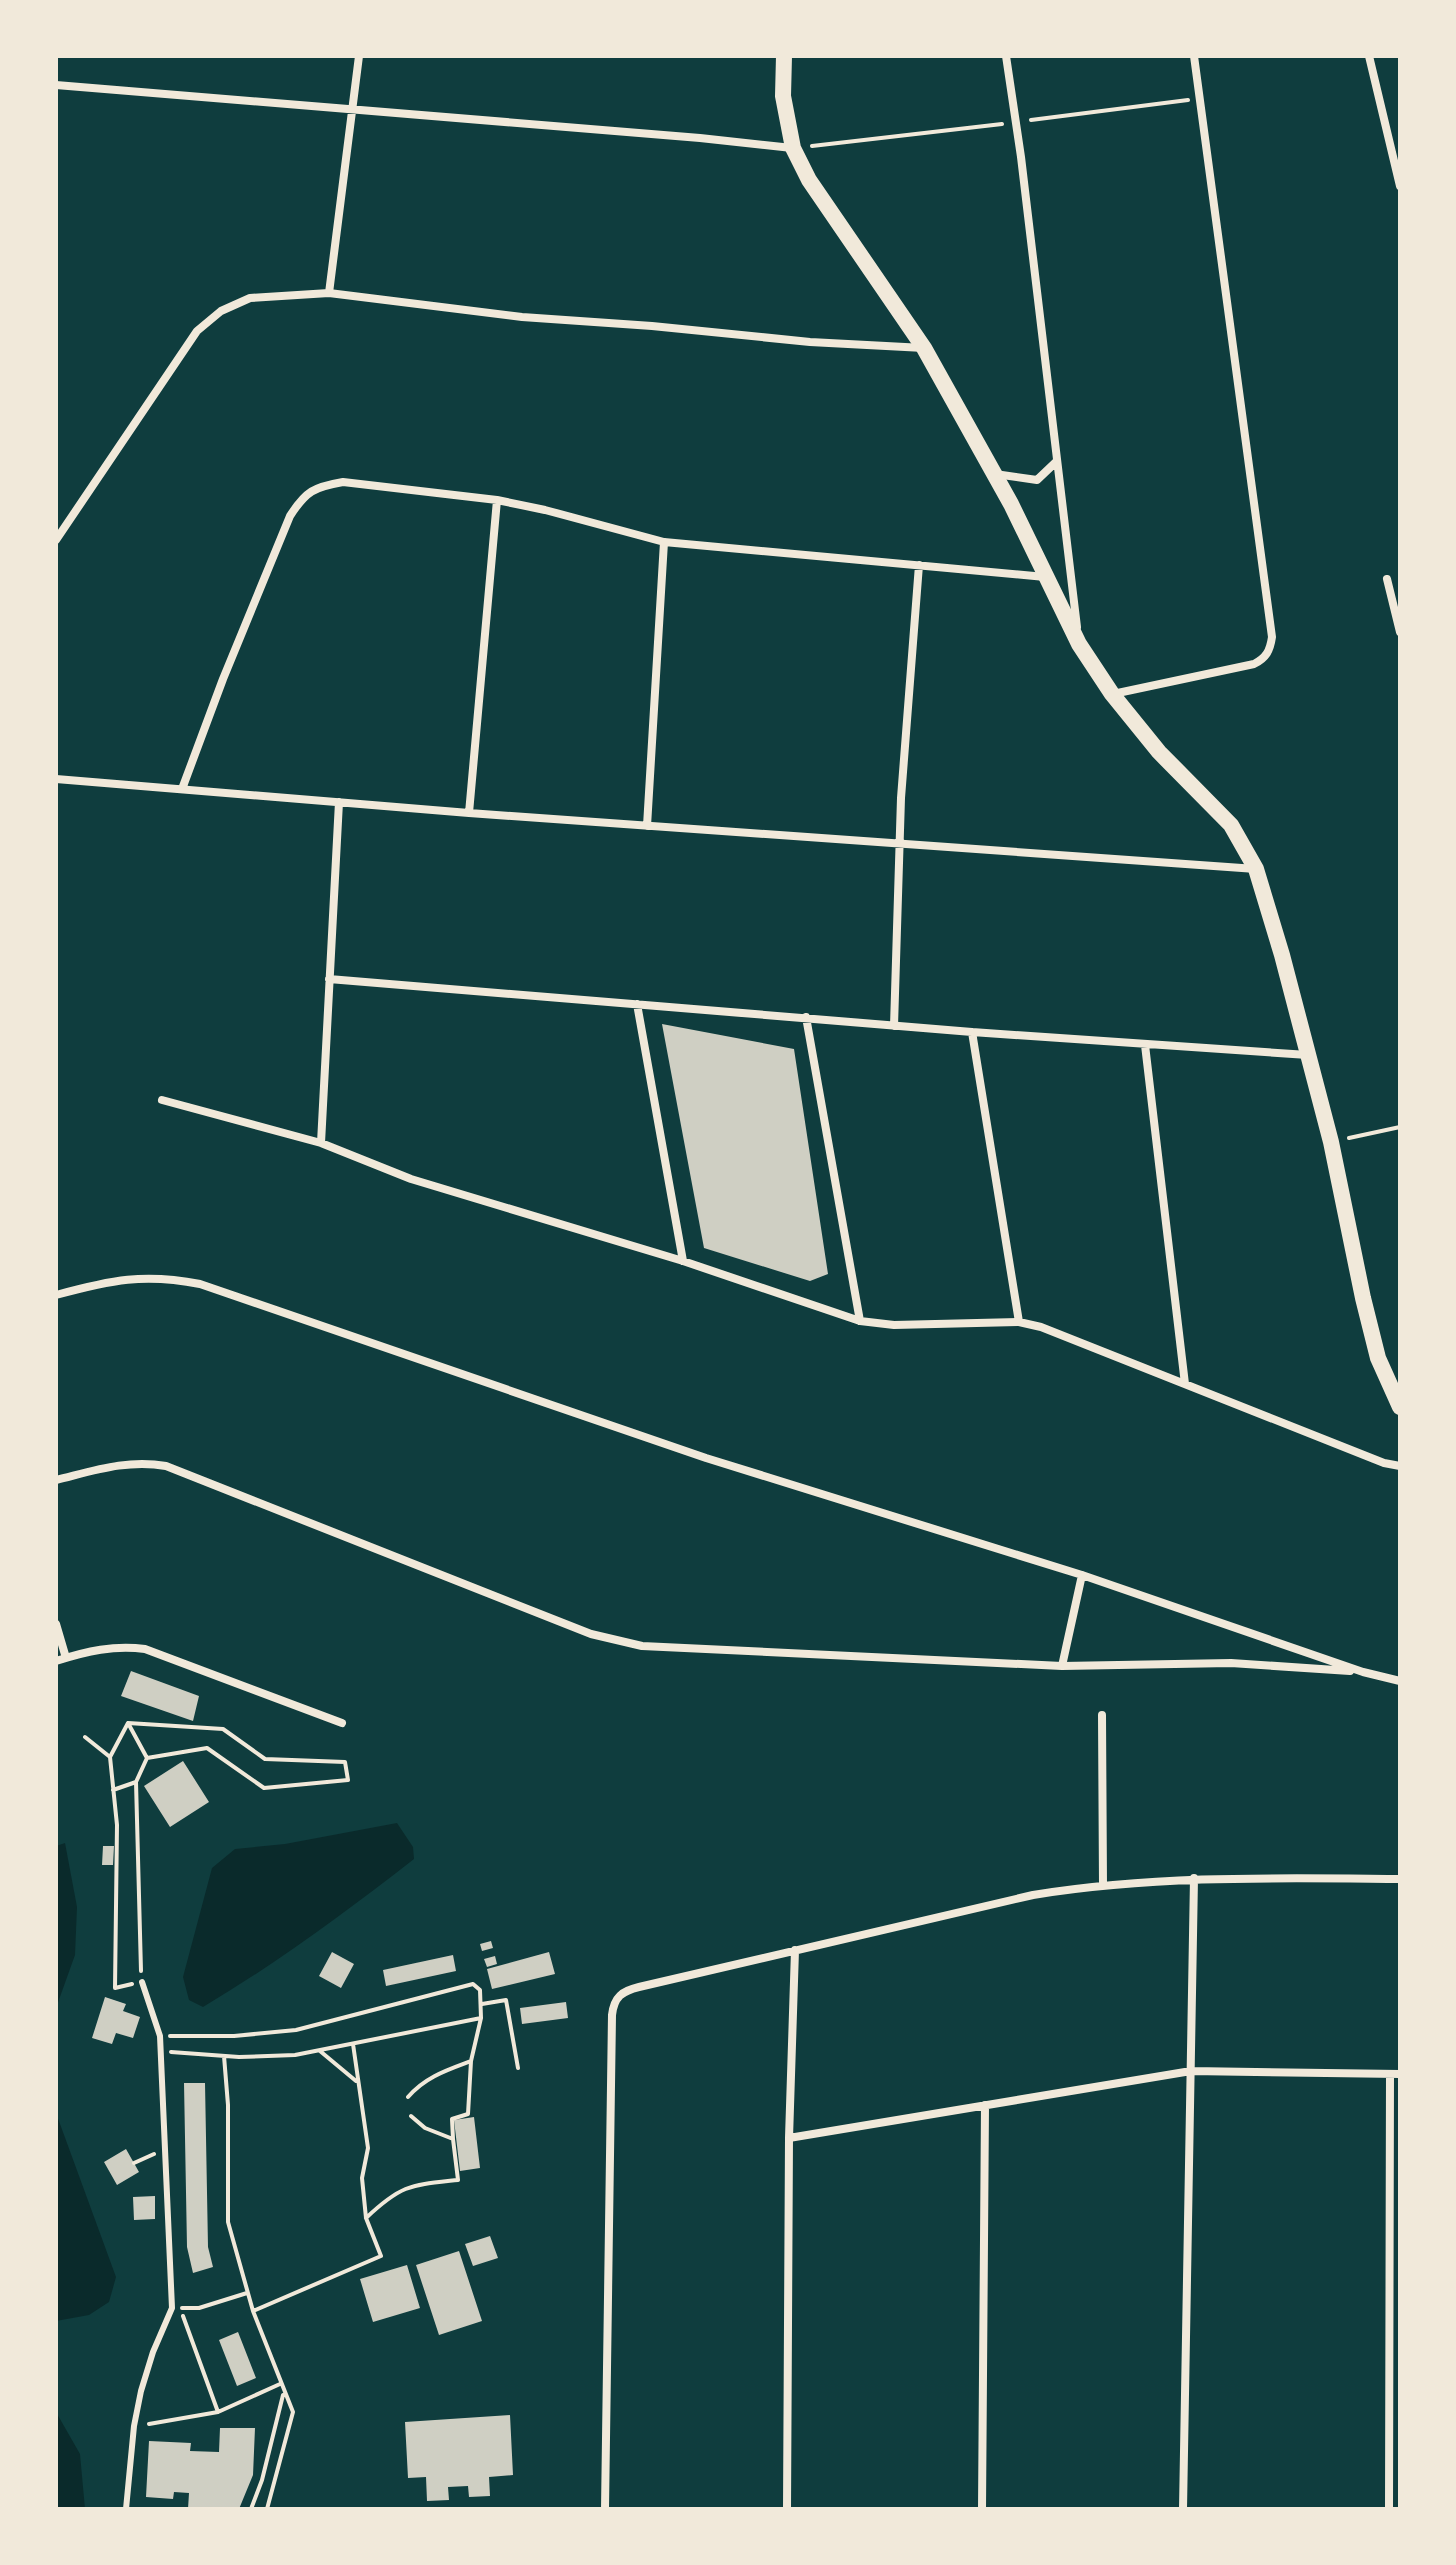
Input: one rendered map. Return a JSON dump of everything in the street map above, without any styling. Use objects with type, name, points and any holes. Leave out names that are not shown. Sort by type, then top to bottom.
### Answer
[{"type":"main road","points":[[784,56],[783,96],[793,148],[828,210],[924,348],[1024,529],[1079,644],[1112,694],[1159,752],[1231,825],[1256,869],[1331,1142],[1378,1358],[1400,1407]]},
{"type":"street","points":[[329,293],[359,56]]},
{"type":"street","points":[[1006,56],[1079,644]]},
{"type":"street","points":[[1112,694],[1254,664],[1268,654],[1272,637],[1194,56]]},
{"type":"street","points":[[1369,56],[1400,186]]},
{"type":"street","points":[[56,85],[793,148]]},
{"type":"street","points":[[56,540],[197,331],[221,311],[250,298],[329,293],[522,317],[810,342],[924,348]]},
{"type":"street","points":[[995,474],[1037,480],[1057,461]]},
{"type":"street","points":[[182,789],[290,516],[302,498],[318,486],[343,482],[497,500],[664,542],[1045,577]]},
{"type":"street","points":[[469,813],[497,500]]},
{"type":"street","points":[[647,826],[664,542]]},
{"type":"street","points":[[894,1026],[901,798],[919,565]]},
{"type":"street","points":[[1387,579],[1400,632]]},
{"type":"street","points":[[56,779],[469,813],[1256,869]]},
{"type":"street","points":[[321,1143],[339,802]]},
{"type":"street","points":[[329,979],[894,1026],[1308,1055]]},
{"type":"street","points":[[637,1004],[683,1261]]},
{"type":"street","points":[[806,1017],[860,1321]]},
{"type":"street","points":[[972,1032],[1019,1322]]},
{"type":"street","points":[[1145,1045],[1185,1384]]},
{"type":"street","points":[[162,1100],[321,1143],[411,1179],[683,1261],[860,1321],[894,1325],[1019,1322],[1041,1327],[1384,1463],[1400,1466]]},
{"type":"street","points":[[56,1295],[138,1277],[170,1278],[200,1284],[706,1458],[1082,1575],[1363,1672],[1400,1681]]},
{"type":"street","points":[[56,1480],[120,1464],[143,1462],[166,1466],[613,1641],[642,1646],[1062,1666],[1231,1663],[1363,1672]]},
{"type":"street","points":[[1062,1666],[1082,1575]]},
{"type":"street","points":[[56,1624],[66,1658]]},
{"type":"street","points":[[56,1661],[101,1648],[125,1646],[145,1649],[342,1723]]},
{"type":"street","points":[[1102,1715],[1103,1885]]},
{"type":"street","points":[[1183,2509],[1194,1878]]},
{"type":"street","points":[[605,2509],[612,2015],[617,1998],[628,1990],[1033,1895],[1103,1885],[1194,1878],[1400,1879]]},
{"type":"street","points":[[787,2509],[789,2138],[795,1950]]},
{"type":"street","points":[[789,2138],[1191,2071],[1395,2074],[1389,2509]]},
{"type":"street","points":[[982,2509],[985,2105]]},
{"type":"lane","points":[[126,2509],[134,2426],[145,2378],[172,2308],[160,2036],[142,1982]]},
{"type":"path","points":[[793,148],[1199,98]]},
{"type":"path","points":[[1331,1142],[1400,1127]]},
{"type":"path","points":[[128,1723],[110,1757],[117,1825],[115,1988],[142,1982],[136,1782],[147,1758]]},
{"type":"path","points":[[128,1723],[223,1729],[265,1759],[345,1762],[348,1780],[264,1788],[207,1748],[147,1758]]},
{"type":"path","points":[[128,1723],[147,1758]]},
{"type":"path","points":[[85,1737],[110,1757]]},
{"type":"path","points":[[113,1790],[136,1782]]},
{"type":"path","points":[[160,2036],[234,2036],[296,2030],[473,1984],[480,1990],[481,2018],[471,2061],[468,2114],[452,2119],[458,2180],[412,2185],[390,2195],[366,2218]]},
{"type":"path","points":[[482,2004],[506,2000],[518,2068]]},
{"type":"path","points":[[161,2051],[224,2056],[295,2055],[481,2018]]},
{"type":"path","points":[[253,2311],[381,2256],[366,2218],[362,2178],[368,2148],[353,2044]]},
{"type":"path","points":[[319,2050],[358,2083]]},
{"type":"path","points":[[224,2056],[228,2105],[228,2222],[253,2311],[293,2412],[267,2509]]},
{"type":"path","points":[[408,2097],[418,2085],[433,2076],[471,2061]]},
{"type":"path","points":[[411,2116],[425,2128],[453,2139]]},
{"type":"path","points":[[172,2308],[199,2308],[247,2293]]},
{"type":"path","points":[[134,2426],[218,2412],[280,2384]]},
{"type":"path","points":[[251,2509],[262,2480],[284,2392]]},
{"type":"water","points":[[397,1823],[413,1847],[414,1859],[311,1936],[231,1990],[203,2007],[189,2000],[183,1977],[212,1868],[235,1849],[285,1844]]},
{"type":"water","points":[[65,1843],[77,1907],[75,1955],[56,2008],[56,1846]]},
{"type":"water","points":[[56,2113],[116,2277],[109,2302],[89,2315],[56,2321]]},
{"type":"water","points":[[56,2412],[80,2454],[85,2509],[56,2509]]},
{"type":"building","points":[[662,1024],[794,1049],[828,1274],[810,1281],[704,1248]]},
{"type":"building","points":[[131,1671],[199,1696],[193,1721],[121,1696]]},
{"type":"building","points":[[183,1761],[209,1802],[170,1827],[144,1786]]},
{"type":"building","points":[[103,1846],[114,1846],[113,1865],[102,1865]]},
{"type":"building","points":[[491,1941],[493,1948],[482,1951],[480,1944]]},
{"type":"building","points":[[332,1952],[354,1964],[341,1988],[319,1976]]},
{"type":"building","points":[[549,1952],[555,1974],[492,1989],[487,1969]]},
{"type":"building","points":[[453,1955],[456,1971],[386,1986],[383,1970]]},
{"type":"building","points":[[495,1956],[497,1964],[487,1967],[484,1959]]},
{"type":"building","points":[[105,1997],[126,2004],[123,2011],[140,2017],[133,2038],[116,2033],[112,2044],[92,2038]]},
{"type":"building","points":[[566,2002],[568,2018],[522,2024],[520,2008]]},
{"type":"building","points":[[184,2083],[205,2083],[208,2247],[213,2267],[193,2273],[187,2247]]},
{"type":"building","points":[[474,2117],[480,2168],[460,2171],[454,2120]]},
{"type":"building","points":[[126,2149],[139,2172],[117,2185],[104,2162]]},
{"type":"building","points":[[155,2196],[155,2219],[134,2220],[133,2197]]},
{"type":"building","points":[[490,2236],[498,2258],[473,2266],[465,2244]]},
{"type":"building","points":[[459,2251],[482,2321],[439,2335],[416,2265]]},
{"type":"building","points":[[407,2265],[420,2308],[373,2322],[360,2279]]},
{"type":"building","points":[[238,2332],[256,2378],[237,2386],[219,2340]]},
{"type":"building","points":[[510,2415],[513,2475],[489,2477],[490,2496],[469,2497],[468,2486],[448,2487],[449,2500],[427,2501],[426,2477],[408,2478],[405,2422]]},
{"type":"building","points":[[220,2428],[255,2428],[253,2475],[239,2509],[188,2509],[189,2493],[174,2492],[173,2499],[146,2497],[149,2441],[191,2443],[190,2451],[219,2452]]}]
